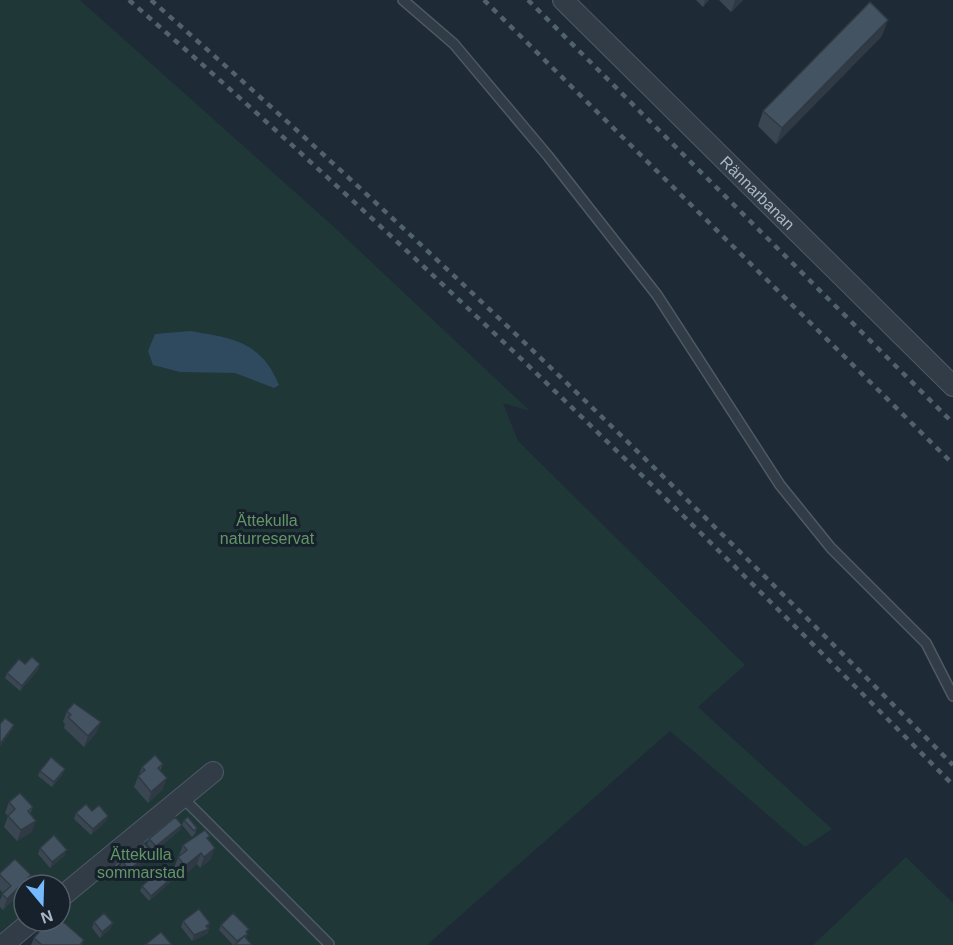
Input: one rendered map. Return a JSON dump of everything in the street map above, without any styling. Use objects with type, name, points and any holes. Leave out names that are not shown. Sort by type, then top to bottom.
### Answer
[{"type":"street","name":"Rännarbanan","points":[[563,0],[953,386]]},
{"type":"street","points":[[72,888],[213,772]]},
{"type":"street","points":[[3,945],[18,933]]},
{"type":"lane","points":[[403,0],[454,44],[548,156],[657,295],[780,484],[831,548],[926,644],[953,696]]},
{"type":"lane","points":[[182,797],[329,944]]},
{"type":"green space","name":"Ättekulla naturreservat","points":[[0,0],[80,0],[333,226],[530,411],[503,403],[518,441],[745,665],[698,707],[832,829],[805,847],[670,731],[427,945],[78,945],[69,933],[72,933],[72,873],[12,873],[12,933],[32,933],[17,945],[0,945]]},
{"type":"green space","points":[[906,857],[953,903],[953,945],[813,945]]},
{"type":"water","points":[[190,331],[219,336],[254,350],[272,370],[279,385],[274,388],[235,373],[180,372],[153,365],[148,351],[155,334]]},
{"type":"building","points":[[870,2],[888,20],[782,128],[763,111]]},
{"type":"building","points":[[32,657],[40,664],[22,686],[7,673],[19,659],[25,664]]},
{"type":"building","points":[[74,703],[101,722],[88,736],[68,717],[71,715],[67,711]]},
{"type":"building","points":[[5,718],[14,725],[0,744],[0,724]]},
{"type":"building","points":[[155,755],[163,764],[158,768],[167,778],[151,792],[138,776],[145,770],[142,767]]},
{"type":"building","points":[[51,757],[65,769],[54,782],[40,771]]},
{"type":"building","points":[[20,793],[33,807],[28,811],[36,821],[21,830],[8,816],[15,809],[9,802]]},
{"type":"building","points":[[86,804],[92,811],[99,805],[108,816],[93,829],[76,813]]},
{"type":"building","points":[[175,817],[182,825],[156,846],[149,839]]},
{"type":"building","points":[[188,817],[197,828],[194,831],[184,820]]},
{"type":"building","points":[[205,830],[210,836],[207,838],[215,848],[204,857],[201,853],[185,866],[178,857],[187,850],[183,845]]},
{"type":"building","points":[[54,835],[67,850],[52,862],[40,848]]},
{"type":"building","points":[[144,843],[151,852],[129,870],[122,861]]},
{"type":"building","points":[[15,859],[29,873],[12,873],[12,894],[7,899],[2,894],[11,886],[0,873]]},
{"type":"building","points":[[167,864],[176,874],[151,896],[142,886]]},
{"type":"building","points":[[199,909],[210,923],[206,926],[209,929],[194,935],[183,921]]},
{"type":"building","points":[[104,913],[113,923],[102,932],[94,922]]},
{"type":"building","points":[[233,913],[249,929],[246,932],[248,934],[237,941],[221,925]]},
{"type":"building","points":[[72,930],[84,940],[80,945],[42,945],[34,938],[38,933],[72,933]]},
{"type":"building","points":[[161,932],[172,945],[145,945]]},
{"type":"building","points":[[244,936],[252,945],[235,945]]},
{"type":"railway","points":[[129,0],[341,190],[548,385],[651,484],[953,785]]},
{"type":"railway","points":[[151,0],[357,185],[559,375],[953,765]]},
{"type":"railway","points":[[484,0],[953,464]]},
{"type":"railway","points":[[528,0],[953,423]]},
{"type":"park label","name":"Ättekulla sommarstad","points":[[141,863]]}]
